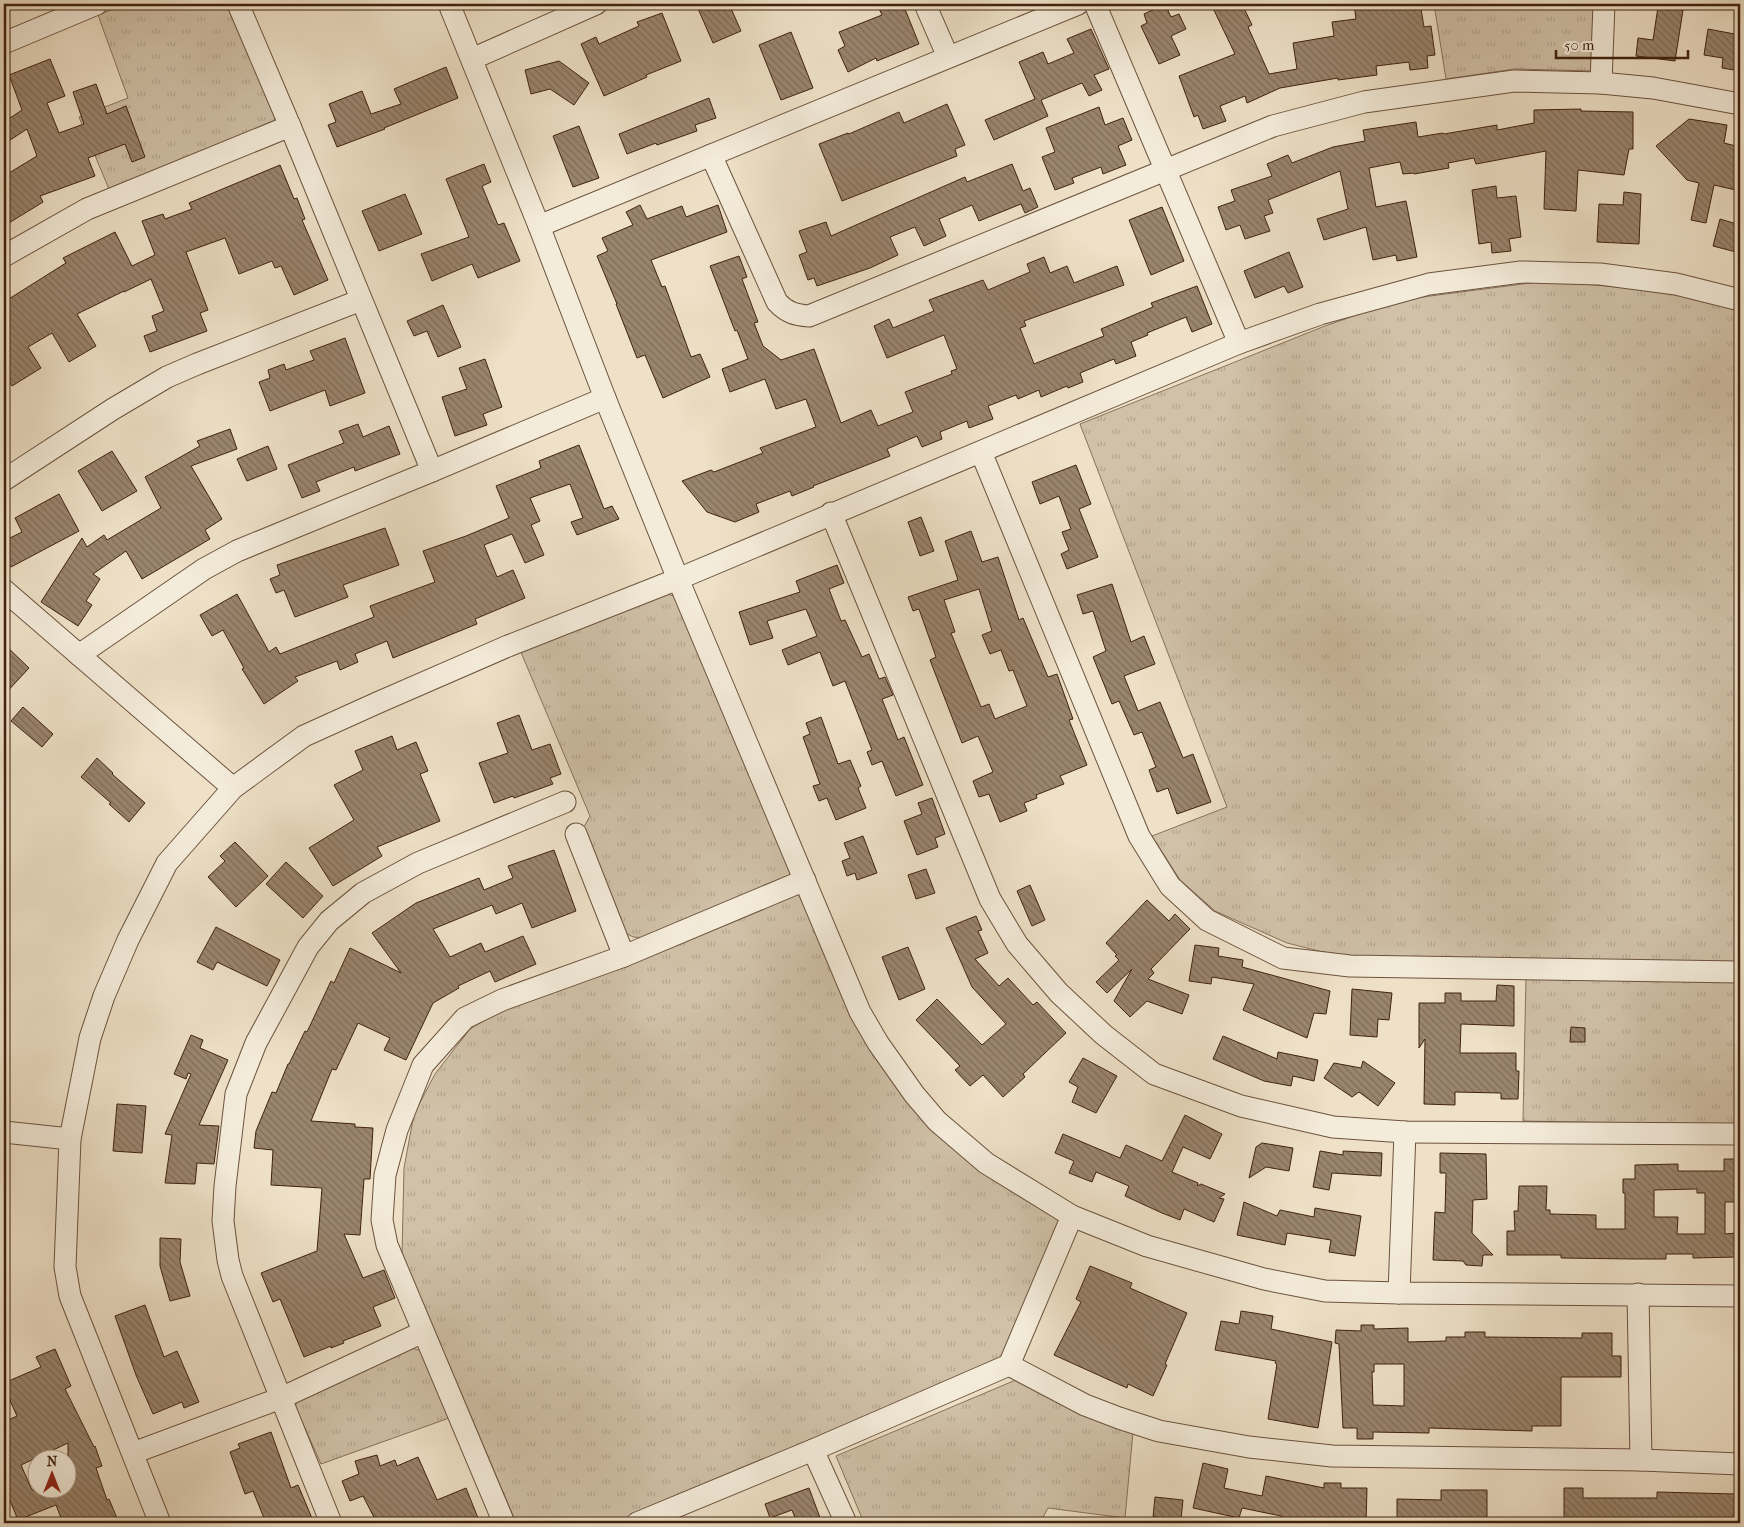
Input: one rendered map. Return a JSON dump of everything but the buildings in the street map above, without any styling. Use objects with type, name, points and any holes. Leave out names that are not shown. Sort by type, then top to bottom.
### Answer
[{"type":"street","points":[[4,43],[97,4]]},
{"type":"street","points":[[238,4],[432,472]]},
{"type":"street","points":[[449,4],[678,578],[860,1012],[878,1044],[914,1094],[937,1120],[986,1163],[1072,1216],[1147,1246],[1264,1279],[1325,1291],[1740,1296]]},
{"type":"street","points":[[472,59],[596,4]]},
{"type":"street","points":[[925,4],[948,57]]},
{"type":"street","points":[[539,226],[1078,4]]},
{"type":"street","points":[[1095,4],[1239,343]]},
{"type":"street","points":[[1601,83],[1604,4]]},
{"type":"street","points":[[711,155],[777,302],[785,311],[798,316],[809,316],[1273,126],[1364,102],[1514,81],[1601,83],[1653,88],[1740,104]]},
{"type":"street","points":[[4,256],[87,208],[290,126]]},
{"type":"street","points":[[160,1523],[70,1296],[65,1267],[70,1139],[90,1038],[104,996],[128,940],[167,863],[234,788],[304,736],[508,646],[678,578],[1239,343],[1320,314],[1429,284],[1521,272],[1619,276],[1676,284],[1740,300]]},
{"type":"street","points":[[4,480],[113,409],[167,377],[361,300]]},
{"type":"street","points":[[79,655],[204,569],[237,551],[432,472],[605,398]]},
{"type":"street","points":[[981,452],[1139,836],[1170,886],[1208,920],[1283,958],[1350,966],[1740,972]]},
{"type":"street","points":[[831,513],[990,899],[1017,944],[1058,993],[1104,1035],[1154,1074],[1241,1106],[1333,1127],[1405,1132],[1740,1134]]},
{"type":"street","points":[[4,590],[234,788]]},
{"type":"street","points":[[331,1523],[232,1276],[228,1260],[224,1221],[225,1186],[236,1094],[256,1043],[308,947],[329,921],[363,893],[418,863],[565,802]]},
{"type":"street","points":[[576,834],[624,956]]},
{"type":"street","points":[[504,1523],[386,1245],[382,1220],[385,1175],[395,1139],[424,1065],[465,1018],[502,1000],[624,956],[805,880]]},
{"type":"street","points":[[4,1132],[70,1139]]},
{"type":"street","points":[[1399,1293],[1405,1132]]},
{"type":"street","points":[[636,1523],[674,1516],[813,1450],[1008,1365],[1072,1216]]},
{"type":"street","points":[[1638,1294],[1641,1460]]},
{"type":"street","points":[[133,1453],[281,1398],[423,1332]]},
{"type":"street","points":[[1008,1365],[1085,1405],[1119,1418],[1159,1431],[1249,1447],[1332,1456],[1641,1460],[1740,1464]]},
{"type":"street","points":[[813,1450],[846,1523]]},
{"type":"green space","points":[[127,4],[232,4],[278,112],[270,129],[111,194],[79,117],[128,98],[98,15]]},
{"type":"green space","points":[[1434,4],[1597,4],[1594,71],[1515,69],[1446,79]]},
{"type":"green space","points":[[1546,281],[1667,291],[1740,307],[1740,964],[1351,959],[1287,943],[1215,911],[1180,880],[1152,836],[1227,807],[1080,424],[1325,326],[1399,300]]},
{"type":"green space","points":[[664,593],[680,598],[800,876],[650,938],[633,937],[617,928],[580,834],[590,816],[520,650]]},
{"type":"green space","points":[[802,889],[934,1124],[1065,1218],[1004,1357],[614,1523],[516,1523],[402,1254],[404,1168],[414,1114],[435,1074],[470,1029],[507,1007]]},
{"type":"green space","points":[[1526,976],[1740,980],[1740,1125],[1523,1121]]},
{"type":"green space","points":[[411,1348],[426,1352],[452,1417],[321,1464],[295,1406],[302,1395]]},
{"type":"green space","points":[[1018,1379],[1133,1432],[1125,1518],[1048,1508],[1040,1523],[864,1523],[836,1456]]}]
